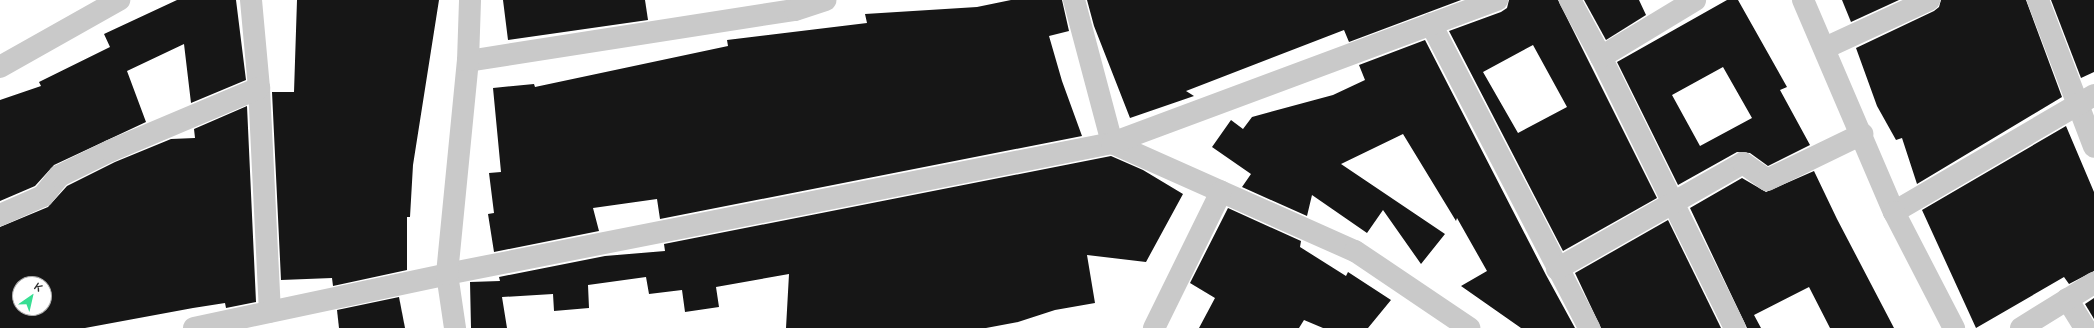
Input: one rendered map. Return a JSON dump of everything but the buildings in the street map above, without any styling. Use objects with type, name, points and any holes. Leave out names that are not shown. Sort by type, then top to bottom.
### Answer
[{"type":"street","points":[[0,67],[119,0]]},
{"type":"street","points":[[251,0],[259,88],[270,312]]},
{"type":"street","points":[[455,328],[447,274],[468,61],[470,0]]},
{"type":"street","points":[[468,61],[795,10],[825,0]]},
{"type":"street","points":[[1074,0],[1112,143]]},
{"type":"street","points":[[194,328],[447,274],[1112,143],[1497,0]]},
{"type":"street","points":[[1570,0],[1601,56],[1672,203],[1735,328]]},
{"type":"street","points":[[1601,56],[1695,0]]},
{"type":"street","points":[[1803,0],[1862,134],[1894,212],[1954,328]]},
{"type":"street","points":[[1825,48],[1928,0]]},
{"type":"street","points":[[2038,0],[2086,99],[2094,147]]},
{"type":"street","points":[[1431,24],[1588,328]]},
{"type":"street","points":[[0,214],[43,196],[59,176],[110,151],[259,88]]},
{"type":"street","points":[[1894,212],[2086,99]]},
{"type":"street","points":[[1557,269],[1743,163],[1767,180],[1862,134]]},
{"type":"street","points":[[1112,143],[1355,251],[1469,328]]},
{"type":"street","points":[[1154,328],[1221,192]]},
{"type":"street","points":[[2021,328],[2094,283]]},
{"type":"street","points":[[2067,300],[2085,328]]}]
